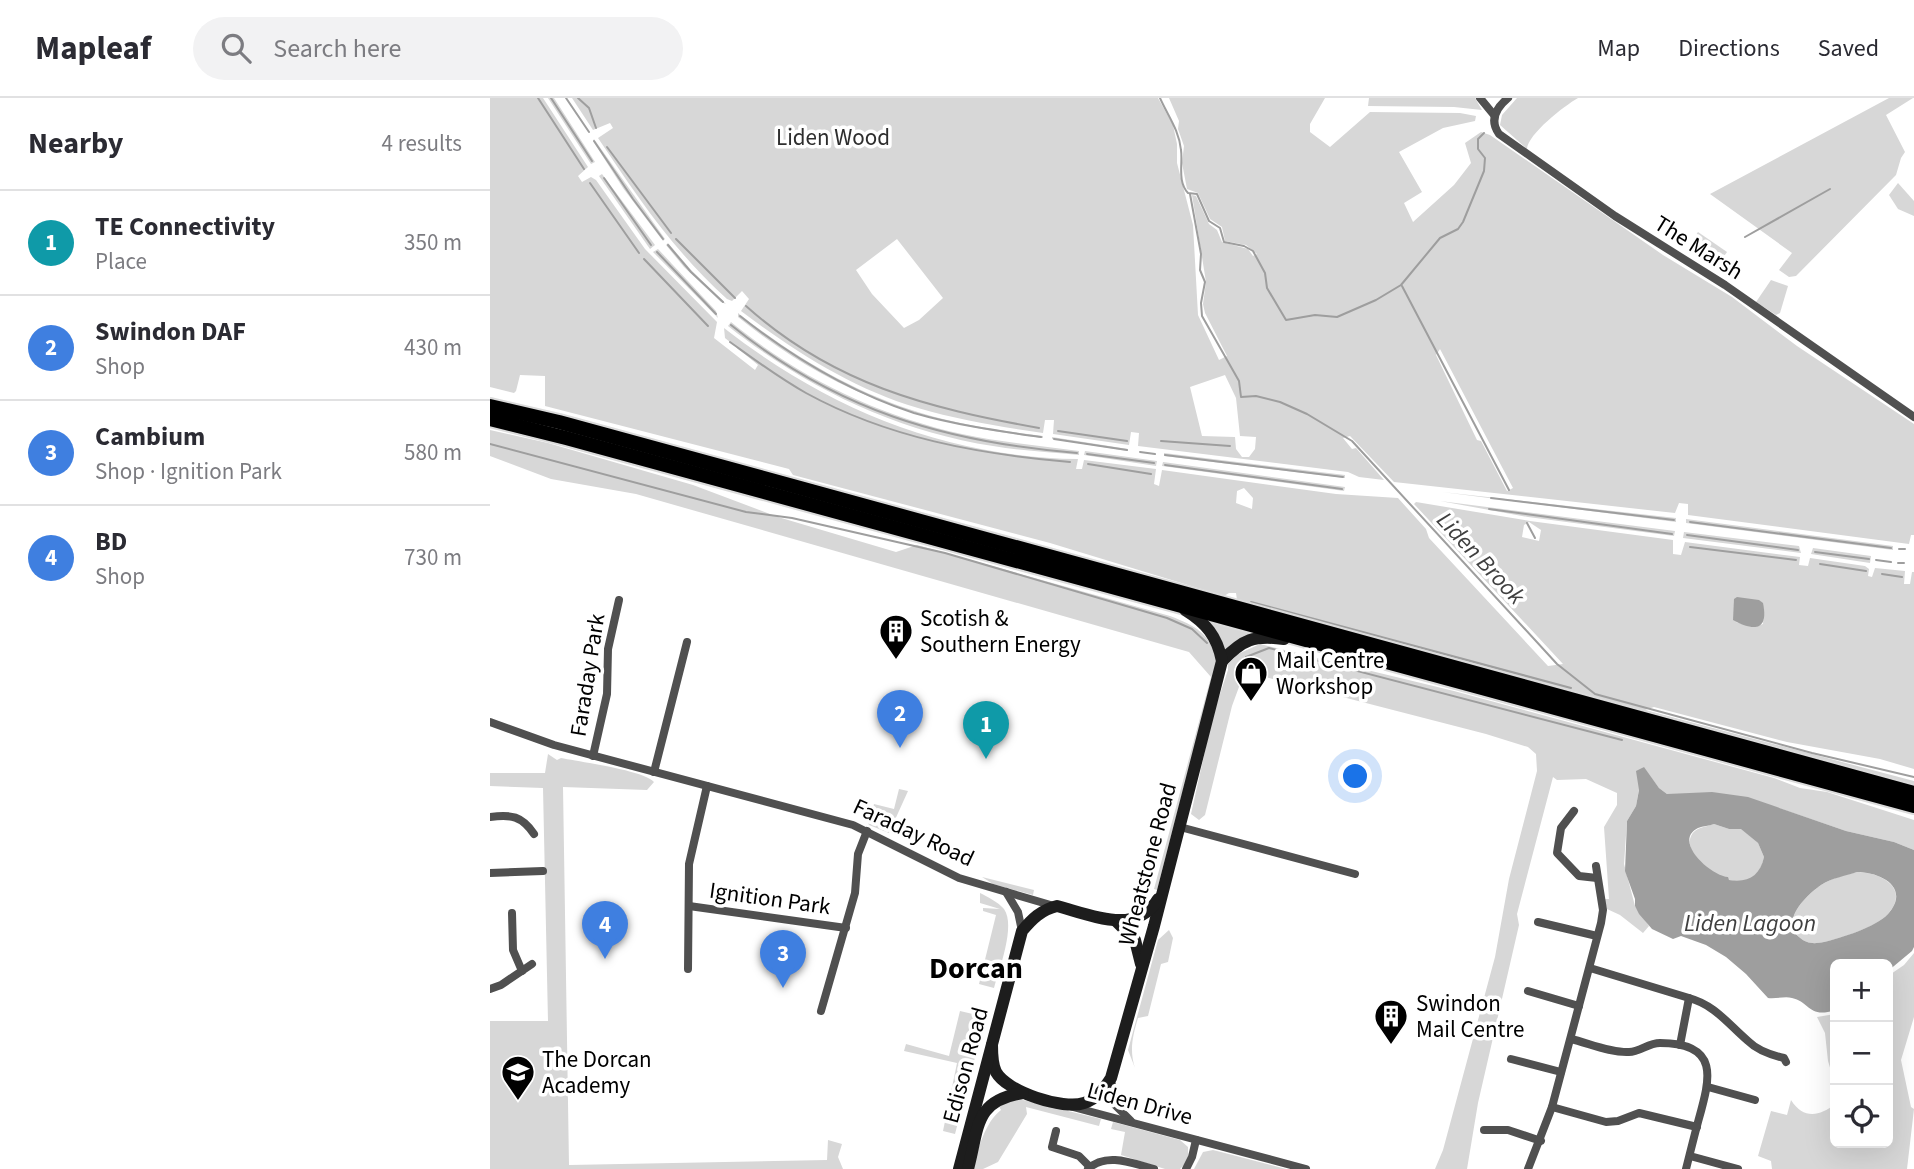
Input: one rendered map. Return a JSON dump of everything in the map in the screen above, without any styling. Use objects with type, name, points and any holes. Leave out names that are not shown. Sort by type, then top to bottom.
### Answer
[{"type":"highway","points":[[490,406],[1914,793]]},
{"type":"highway","points":[[490,419],[579,441],[1914,806]]},
{"type":"main road","points":[[1174,603],[1209,628],[1219,646],[1222,661]]},
{"type":"main road","points":[[1222,661],[1239,645],[1258,637],[1321,643]]},
{"type":"main road","name":"Wheatstone Road","points":[[1111,1078],[1180,827],[1222,661]]},
{"type":"main road","points":[[1116,921],[1144,915],[1153,907],[1163,890]]},
{"type":"main road","points":[[1022,932],[1038,915],[1057,906]]},
{"type":"main road","name":"Faraday Road","points":[[1057,906],[1116,921]]},
{"type":"main road","points":[[1116,921],[1135,940],[1141,967]]},
{"type":"main road","name":"Edison Road","points":[[959,1169],[1022,932]]},
{"type":"main road","name":"Liden Drive","points":[[992,1045],[993,1065],[1008,1086],[1068,1105]]},
{"type":"main road","points":[[1068,1105],[1092,1100],[1111,1078]]},
{"type":"main road","name":"Edison Road","points":[[968,1169],[981,1120],[987,1109],[1003,1097],[1024,1093]]},
{"type":"street","name":"The Marsh","points":[[1480,98],[1494,115],[1496,131],[1520,149],[1615,216],[1725,285],[1914,417]]},
{"type":"street","points":[[1494,115],[1508,98]]},
{"type":"street","name":"Faraday Park","points":[[593,756],[607,694],[608,649],[619,600]]},
{"type":"street","points":[[654,772],[687,642]]},
{"type":"street","name":"Faraday Road","points":[[490,722],[543,742],[835,819],[867,831],[951,875],[1057,906]]},
{"type":"street","name":"Ignition Park","points":[[688,969],[690,858],[707,786]]},
{"type":"street","points":[[1574,811],[1561,828],[1557,853],[1579,876],[1597,878]]},
{"type":"street","points":[[490,817],[515,816],[533,827]]},
{"type":"street","points":[[1180,827],[1355,874]]},
{"type":"street","name":"Ignition Park","points":[[821,1011],[855,893],[859,854],[867,831]]},
{"type":"street","points":[[1528,1169],[1552,1107],[1603,911],[1596,866]]},
{"type":"street","points":[[490,873],[543,871]]},
{"type":"street","points":[[1006,892],[1018,912],[1022,932]]},
{"type":"street","name":"Ignition Park","points":[[689,906],[846,928]]},
{"type":"street","points":[[512,913],[513,950],[522,971]]},
{"type":"street","points":[[1538,922],[1597,936]]},
{"type":"street","points":[[490,989],[501,985],[532,964]]},
{"type":"street","points":[[1590,968],[1705,1003],[1754,1045],[1766,1053],[1784,1058],[1786,1062]]},
{"type":"street","points":[[1528,991],[1579,1006]]},
{"type":"street","points":[[1680,1045],[1689,998]]},
{"type":"street","points":[[1571,1039],[1625,1052],[1655,1044],[1680,1045],[1696,1052],[1706,1062],[1709,1071],[1708,1087],[1686,1169]]},
{"type":"street","points":[[1511,1059],[1525,1058],[1561,1072]]},
{"type":"street","points":[[1111,1078],[1115,1105],[1133,1123]]},
{"type":"street","points":[[1708,1087],[1755,1100]]},
{"type":"street","name":"Liden Drive","points":[[1068,1105],[1307,1169]]},
{"type":"street","points":[[1552,1107],[1606,1122],[1618,1121],[1639,1112],[1697,1127]]},
{"type":"street","points":[[1484,1130],[1512,1131],[1541,1141]]},
{"type":"street","points":[[1056,1131],[1052,1147],[1079,1156],[1089,1168],[1097,1162],[1119,1160],[1154,1169]]},
{"type":"street","points":[[1186,1169],[1191,1162],[1196,1140]]},
{"type":"street","points":[[1689,1156],[1738,1169]]},
{"type":"green space","points":[[490,98],[543,98],[588,167],[578,176],[582,182],[591,177],[596,180],[645,249],[717,322],[714,338],[755,370],[758,365],[725,338],[724,328],[764,357],[847,405],[935,438],[981,449],[1078,459],[1076,469],[1082,469],[1084,460],[1156,469],[1154,484],[1159,486],[1162,470],[1336,494],[1398,498],[1426,529],[1429,538],[1548,666],[1563,664],[1414,504],[1416,502],[1530,521],[1673,540],[1673,554],[1681,555],[1685,542],[1800,557],[1799,565],[1808,566],[1810,558],[1865,566],[1869,569],[1868,576],[1872,577],[1875,568],[1905,571],[1904,584],[1910,584],[1914,572],[1914,769],[1880,759],[1787,742],[1654,707],[1645,710],[1914,781],[1914,788],[1249,607],[1247,603],[1237,600],[1236,593],[1224,596],[1050,543],[793,475],[789,469],[545,406],[545,376],[520,375],[514,393],[490,387]],"holes":[[[1244,488],[1253,498],[1252,509],[1236,503],[1237,491]],[[1529,522],[1541,530],[1539,541],[1522,537],[1524,525]],[[1764,608],[1763,624],[1753,627],[1736,622]]]},
{"type":"green space","points":[[548,98],[554,98],[595,162],[591,164]]},
{"type":"green space","name":"Liden Wood","points":[[572,98],[1158,98],[1173,125],[1177,163],[1193,225],[1198,315],[1219,360],[1227,356],[1203,304],[1206,282],[1192,195],[1196,196],[1209,224],[1217,230],[1222,242],[1248,249],[1253,256],[1257,254],[1246,245],[1225,241],[1222,227],[1210,219],[1198,193],[1187,189],[1182,163],[1184,146],[1178,129],[1179,121],[1169,98],[1325,98],[1310,124],[1310,132],[1330,147],[1370,112],[1460,113],[1476,116],[1475,121],[1443,128],[1399,152],[1422,192],[1404,203],[1413,222],[1454,185],[1471,163],[1465,143],[1481,132],[1490,135],[1663,255],[1732,297],[1797,346],[1914,424],[1914,535],[1911,535],[1909,544],[1688,515],[1688,504],[1679,503],[1675,513],[1394,482],[1350,436],[1343,438],[1352,449],[1356,448],[1384,480],[1359,477],[1348,472],[1138,446],[1139,433],[1131,432],[1129,445],[1053,434],[1054,420],[1045,420],[1043,433],[980,423],[918,408],[847,380],[741,311],[749,299],[742,291],[732,301],[727,299],[690,262],[627,182],[598,138],[613,128],[610,123],[593,130]],"holes":[[[897,239],[943,298],[919,320],[904,328],[872,294],[856,270]],[[1440,349],[1513,488],[1507,491],[1481,441],[1477,440],[1436,355]],[[1225,375],[1236,398],[1240,436],[1256,437],[1255,449],[1249,457],[1242,457],[1236,449],[1235,437],[1202,436],[1190,387]]]},
{"type":"green space","points":[[1369,98],[1475,98],[1482,110],[1368,106]]},
{"type":"green space","points":[[1517,98],[1578,98],[1540,128],[1527,149],[1500,125],[1502,115]]},
{"type":"green space","points":[[1889,98],[1913,98],[1886,115],[1905,152],[1896,175],[1796,276],[1789,277],[1779,270],[1792,253],[1710,194]]},
{"type":"green space","points":[[594,139],[665,239],[663,241],[623,188]]},
{"type":"green space","points":[[602,174],[655,245],[650,249],[599,176]]},
{"type":"green space","points":[[1898,183],[1914,201],[1914,216],[1898,209],[1889,195]]},
{"type":"green space","points":[[1698,232],[1727,252],[1717,266],[1688,247]]},
{"type":"green space","points":[[668,243],[726,304],[684,267],[666,245]]},
{"type":"green space","points":[[658,249],[716,311],[718,318],[653,252]]},
{"type":"green space","points":[[1771,280],[1788,286],[1780,313],[1776,315],[1756,302]]},
{"type":"green space","points":[[738,313],[825,372],[896,405],[936,417],[1043,438],[958,424],[881,401],[809,366],[773,344],[738,317]]},
{"type":"green space","points":[[731,322],[811,377],[869,405],[962,434],[1079,451],[1079,455],[1004,448],[957,439],[886,418],[820,387],[788,368],[728,326]]},
{"type":"green space","points":[[490,430],[548,443],[693,485],[778,517],[896,552],[917,545],[1170,616],[1194,627],[1210,643],[1217,660],[1157,890],[1154,889],[1211,677],[1189,652],[636,494],[551,479],[490,456]]},
{"type":"green space","points":[[1052,439],[1128,449],[1128,451]]},
{"type":"green space","points":[[1085,451],[1157,461],[1156,466],[1084,455]]},
{"type":"green space","points":[[1164,453],[1345,475],[1345,478],[1164,456]]},
{"type":"green space","points":[[1163,462],[1345,487],[1344,491],[1162,466]]},
{"type":"green space","points":[[1442,492],[1676,518],[1676,522]]},
{"type":"green space","points":[[1440,501],[1675,531],[1674,536],[1528,517]]},
{"type":"green space","points":[[1686,519],[1893,546],[1893,550],[1686,523]]},
{"type":"green space","points":[[1684,532],[1799,546],[1801,553],[1683,538]]},
{"type":"green space","points":[[1813,548],[1871,556],[1870,563],[1811,554]]},
{"type":"green space","points":[[1207,620],[1258,632],[1225,651],[1218,634]]},
{"type":"green space","points":[[1260,644],[1454,691],[1774,778],[1800,788],[1827,792],[1914,820],[1914,850],[1776,807],[1667,794],[1643,767],[1636,806],[1627,821],[1624,864],[1635,906],[1649,926],[1643,933],[1620,915],[1607,909],[1604,899],[1609,899],[1604,827],[1617,805],[1617,793],[1586,779],[1557,780],[1553,777],[1517,914],[1519,925],[1478,1103],[1467,1169],[1435,1169],[1443,1150],[1495,957],[1509,879],[1537,771],[1536,754],[1528,747],[1486,734],[1250,673],[1243,676],[1232,706],[1205,815],[1199,820],[1191,814],[1213,715],[1228,664],[1238,654]]},
{"type":"green space","points":[[548,754],[557,760],[561,758],[625,770],[654,782],[647,790],[563,787],[569,1165],[827,1160],[828,1140],[842,1144],[838,1157],[843,1169],[490,1169],[490,1021],[548,1021],[543,788],[490,786],[490,773],[545,773]]},
{"type":"green space","points":[[899,789],[908,791],[889,833],[869,825],[867,812],[871,813],[874,804],[894,809]]},
{"type":"green space","points":[[1714,824],[1729,829],[1742,829],[1758,843],[1764,857],[1758,873],[1747,880],[1733,881],[1706,868],[1696,857],[1690,846],[1691,836],[1698,829]]},
{"type":"green space","points":[[1857,872],[1875,875],[1890,883],[1896,896],[1888,914],[1867,928],[1820,943],[1811,943],[1799,937],[1792,923],[1803,901],[1825,883]]},
{"type":"green space","points":[[982,877],[1034,890],[1033,895],[993,884]]},
{"type":"green space","points":[[980,893],[999,904],[1007,916],[1005,948],[994,988],[979,984],[996,915],[983,911],[983,908],[1000,909],[980,903]]},
{"type":"green space","points":[[1169,930],[1173,938],[1168,962],[1161,964],[1148,1016],[1138,1018],[1135,1030],[1132,1049],[1135,1068],[1128,1050],[1158,940]]},
{"type":"green space","points":[[1914,953],[1914,1017],[1901,1060],[1911,1107],[1914,1109],[1907,1169],[1772,1169],[1771,1161],[1758,1156],[1771,1111],[1787,1115],[1791,1100],[1806,1113],[1823,1112],[1830,1107],[1830,1148],[1893,1148],[1893,973]]},
{"type":"green space","points":[[960,1011],[977,1015],[978,1020],[984,1023],[955,1134],[943,1131],[957,1063],[904,1051],[906,1044],[949,1056]]},
{"type":"green space","points":[[1830,1015],[1830,1068],[1825,1033],[1817,1017]]},
{"type":"green space","points":[[1011,1097],[1101,1119],[1099,1126],[1026,1107],[1027,1114],[998,1162],[983,1169],[972,1169],[986,1129],[1001,1110],[997,1103]]},
{"type":"green space","points":[[1113,1122],[1180,1140],[1188,1147],[1188,1161],[1180,1169],[1165,1169],[1121,1155],[1125,1132],[1111,1129]]},
{"type":"green space","points":[[1213,1150],[1286,1169],[1194,1169],[1203,1152]]},
{"type":"water","points":[[1737,597],[1763,603],[1764,619],[1761,624],[1753,627],[1733,620],[1734,599]]},
{"type":"water","name":"Liden Lagoon","points":[[1644,767],[1659,788],[1667,794],[1712,792],[1748,797],[1846,831],[1894,842],[1914,850],[1912,951],[1893,967],[1893,959],[1830,959],[1830,1011],[1815,1011],[1792,998],[1768,998],[1726,957],[1706,945],[1681,936],[1673,939],[1652,929],[1639,914],[1625,871],[1627,821],[1636,806],[1639,790],[1636,771]],"holes":[[[1714,824],[1729,829],[1741,829],[1758,843],[1764,857],[1760,869],[1752,877],[1729,880],[1728,877],[1712,871],[1692,849],[1689,841],[1691,834],[1698,828]],[[1857,872],[1883,878],[1895,889],[1894,905],[1883,919],[1849,935],[1820,943],[1811,943],[1799,937],[1792,923],[1794,916],[1803,901],[1815,889],[1834,879]]]},
{"type":"waterway","points":[[538,98],[584,169]]},
{"type":"waterway","points":[[551,98],[592,161]]},
{"type":"waterway","points":[[566,98],[589,132]]},
{"type":"waterway","points":[[578,98],[589,108],[596,128]]},
{"type":"waterway","name":"Liden Brook","points":[[1160,98],[1178,136],[1181,178],[1185,188],[1188,193],[1197,194],[1209,221],[1220,228],[1224,242],[1244,246],[1253,251],[1265,273],[1267,288],[1286,320],[1315,315],[1337,317],[1376,300],[1401,285],[1440,238],[1458,229],[1463,222],[1484,171],[1485,158],[1478,149],[1478,139],[1484,133]]},
{"type":"waterway","points":[[594,141],[663,239]]},
{"type":"waterway","points":[[607,147],[671,233]]},
{"type":"waterway","points":[[604,178],[651,245]]},
{"type":"waterway","points":[[590,183],[639,253]]},
{"type":"waterway","points":[[1745,237],[1830,189]]},
{"type":"waterway","name":"Liden Brook","points":[[1190,194],[1201,254],[1200,270],[1205,282],[1201,303],[1202,316],[1239,381],[1241,397],[1256,396],[1280,402],[1307,414],[1352,441],[1557,664],[1595,694],[1812,753],[1914,777]]},
{"type":"waterway","points":[[676,239],[735,298]]},
{"type":"waterway","points":[[668,245],[691,272],[723,302]]},
{"type":"waterway","points":[[657,252],[716,314]]},
{"type":"waterway","points":[[644,259],[708,326]]},
{"type":"waterway","points":[[1402,286],[1509,490]]},
{"type":"waterway","points":[[746,306],[779,333],[813,355],[847,374],[883,389],[958,411],[1039,428]]},
{"type":"waterway","points":[[740,316],[780,346],[867,395],[914,413],[945,421],[1041,437]]},
{"type":"waterway","points":[[731,325],[811,379],[894,417],[982,440],[1077,453]]},
{"type":"waterway","points":[[730,342],[806,393],[869,422],[968,449],[1070,462]]},
{"type":"waterway","points":[[1058,431],[1127,441]]},
{"type":"waterway","points":[[1054,439],[1127,450]]},
{"type":"waterway","points":[[1161,441],[1230,446]]},
{"type":"waterway","points":[[490,444],[746,512],[792,518],[945,553],[1167,618],[1192,629],[1207,643]]},
{"type":"waterway","points":[[1140,452],[1155,454]]},
{"type":"waterway","points":[[1087,454],[1154,463]]},
{"type":"waterway","points":[[1165,455],[1343,477]]},
{"type":"waterway","points":[[1088,464],[1151,474]]},
{"type":"waterway","points":[[1165,465],[1342,489]]},
{"type":"waterway","points":[[1491,498],[1674,520]]},
{"type":"waterway","points":[[1489,509],[1672,534]]},
{"type":"waterway","points":[[1690,522],[1891,548]]},
{"type":"waterway","points":[[1527,523],[1535,538]]},
{"type":"waterway","points":[[1687,535],[1798,550]]},
{"type":"waterway","points":[[1690,547],[1796,560]]},
{"type":"waterway","points":[[1899,549],[1905,549]]},
{"type":"waterway","points":[[1815,552],[1869,559]]},
{"type":"waterway","points":[[1876,560],[1891,562]]},
{"type":"waterway","points":[[1898,563],[1904,563]]},
{"type":"waterway","points":[[1820,564],[1866,571]]},
{"type":"waterway","points":[[1882,574],[1902,577]]},
{"type":"waterway","points":[[1251,602],[1571,688]]},
{"type":"waterway","points":[[1246,657],[1269,648],[1622,740]]},
{"type":"place","name":"Scotish & Southern Energy","points":[[896,661]]},
{"type":"place","name":"Mail Centre Workshop","points":[[1251,703]]},
{"type":"place","name":"Swindon DAF","points":[[900,748]]},
{"type":"place","name":"TE Connectivity","points":[[986,759]]},
{"type":"place","name":"BD","points":[[605,959]]},
{"type":"place","name":"Cambium","points":[[783,988]]},
{"type":"place","name":"Swindon Mail Centre","points":[[1391,1046]]},
{"type":"place","name":"The Dorcan Academy","points":[[518,1102]]},
{"type":"district","name":"Dorcan","points":[[976,968]]}]
